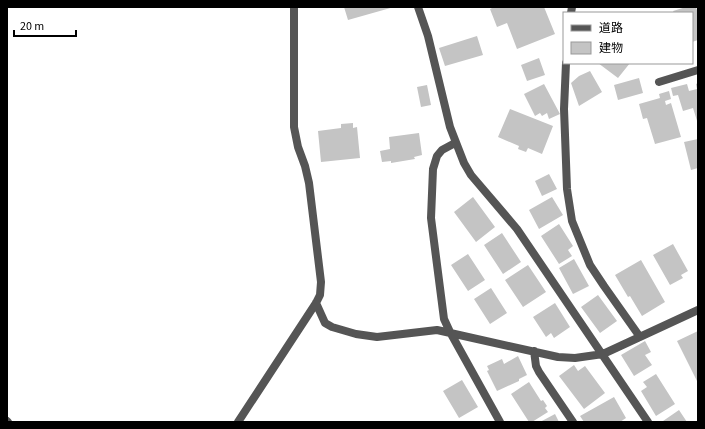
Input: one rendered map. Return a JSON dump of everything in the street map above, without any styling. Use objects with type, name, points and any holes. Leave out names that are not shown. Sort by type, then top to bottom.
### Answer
[{"type":"street","points":[[238,422],[320,295],[321,282],[309,183],[298,147],[294,127],[294,7]]},
{"type":"street","points":[[418,7],[428,36],[450,127],[464,162],[471,175],[517,229],[554,286],[603,354],[648,422]]},
{"type":"street","points":[[566,64],[564,109],[566,189],[572,221],[590,265],[640,337]]},
{"type":"street","points":[[659,82],[698,70]]},
{"type":"street","points":[[456,143],[442,150],[434,163],[431,218],[444,319],[500,422]]},
{"type":"street","points":[[316,303],[326,323],[332,328],[356,334],[377,337],[437,330],[558,357],[576,358],[603,354],[698,310]]},
{"type":"street","points":[[534,351],[536,366],[539,372],[573,422]]},
{"type":"building","points":[[344,7],[394,7],[348,20]]},
{"type":"building","points":[[494,7],[544,7],[555,34],[517,49],[507,23],[497,27],[490,9]]},
{"type":"building","points":[[686,7],[696,7],[698,13],[698,40],[693,42],[693,12],[673,11]]},
{"type":"building","points":[[477,36],[483,55],[445,66],[439,48]]},
{"type":"building","points":[[539,58],[545,75],[527,81],[521,65]]},
{"type":"building","points":[[599,64],[629,64],[618,78]]},
{"type":"building","points":[[590,71],[602,92],[579,106],[571,83],[579,76]]},
{"type":"building","points":[[639,78],[643,93],[618,100],[614,85]]},
{"type":"building","points":[[698,83],[698,124],[693,108],[683,111],[678,95],[673,96],[671,88],[687,84],[689,91],[697,89],[696,84]]},
{"type":"building","points":[[544,84],[560,114],[549,119],[547,113],[542,116],[540,113],[535,116],[524,94]]},
{"type":"building","points":[[427,85],[431,105],[421,107],[417,87]]},
{"type":"building","points":[[669,91],[671,99],[665,101],[666,105],[671,103],[681,137],[655,144],[647,118],[643,119],[639,104],[660,98],[659,94]]},
{"type":"building","points":[[510,109],[553,126],[542,154],[528,148],[526,152],[518,149],[519,146],[498,137]]},
{"type":"building","points":[[353,123],[353,128],[357,127],[360,158],[321,162],[318,131],[341,128],[341,124]]},
{"type":"building","points":[[419,133],[422,155],[414,157],[415,159],[391,163],[391,161],[382,162],[380,151],[390,149],[389,137]]},
{"type":"building","points":[[698,139],[698,168],[691,170],[684,142]]},
{"type":"building","points":[[549,174],[557,189],[542,196],[535,181]]},
{"type":"building","points":[[473,197],[495,227],[476,242],[454,212]]},
{"type":"building","points":[[552,197],[563,215],[539,229],[529,210]]},
{"type":"building","points":[[559,224],[573,246],[568,250],[572,256],[559,264],[541,236]]},
{"type":"building","points":[[502,233],[521,262],[503,274],[484,245]]},
{"type":"building","points":[[673,244],[688,271],[681,275],[683,278],[670,285],[653,255]]},
{"type":"building","points":[[468,254],[485,280],[468,291],[451,265]]},
{"type":"building","points":[[574,259],[589,286],[573,294],[559,268]]},
{"type":"building","points":[[641,260],[665,302],[642,316],[630,296],[628,297],[615,275]]},
{"type":"building","points":[[528,265],[546,292],[523,307],[505,280]]},
{"type":"building","points":[[491,288],[507,313],[490,324],[474,299]]},
{"type":"building","points":[[598,295],[617,321],[600,333],[581,307]]},
{"type":"building","points":[[555,303],[570,327],[554,338],[551,333],[546,337],[533,317]]},
{"type":"building","points":[[698,331],[698,383],[677,341]]},
{"type":"building","points":[[645,341],[651,352],[645,355],[652,365],[634,376],[621,355]]},
{"type":"building","points":[[518,356],[527,375],[519,379],[519,381],[497,391],[487,371],[489,370],[487,366],[502,359],[504,364]]},
{"type":"building","points":[[574,365],[578,371],[585,366],[605,393],[584,409],[559,376]]},
{"type":"building","points":[[656,374],[675,404],[656,416],[641,391],[647,387],[643,382]]},
{"type":"building","points":[[462,380],[478,407],[459,418],[443,391]]},
{"type":"building","points":[[529,382],[541,401],[543,400],[547,406],[545,408],[548,412],[532,422],[529,422],[511,394]]},
{"type":"building","points":[[614,397],[626,418],[620,422],[584,422],[580,416]]},
{"type":"building","points":[[679,410],[687,422],[663,421]]},
{"type":"building","points":[[555,414],[559,422],[540,422]]}]
